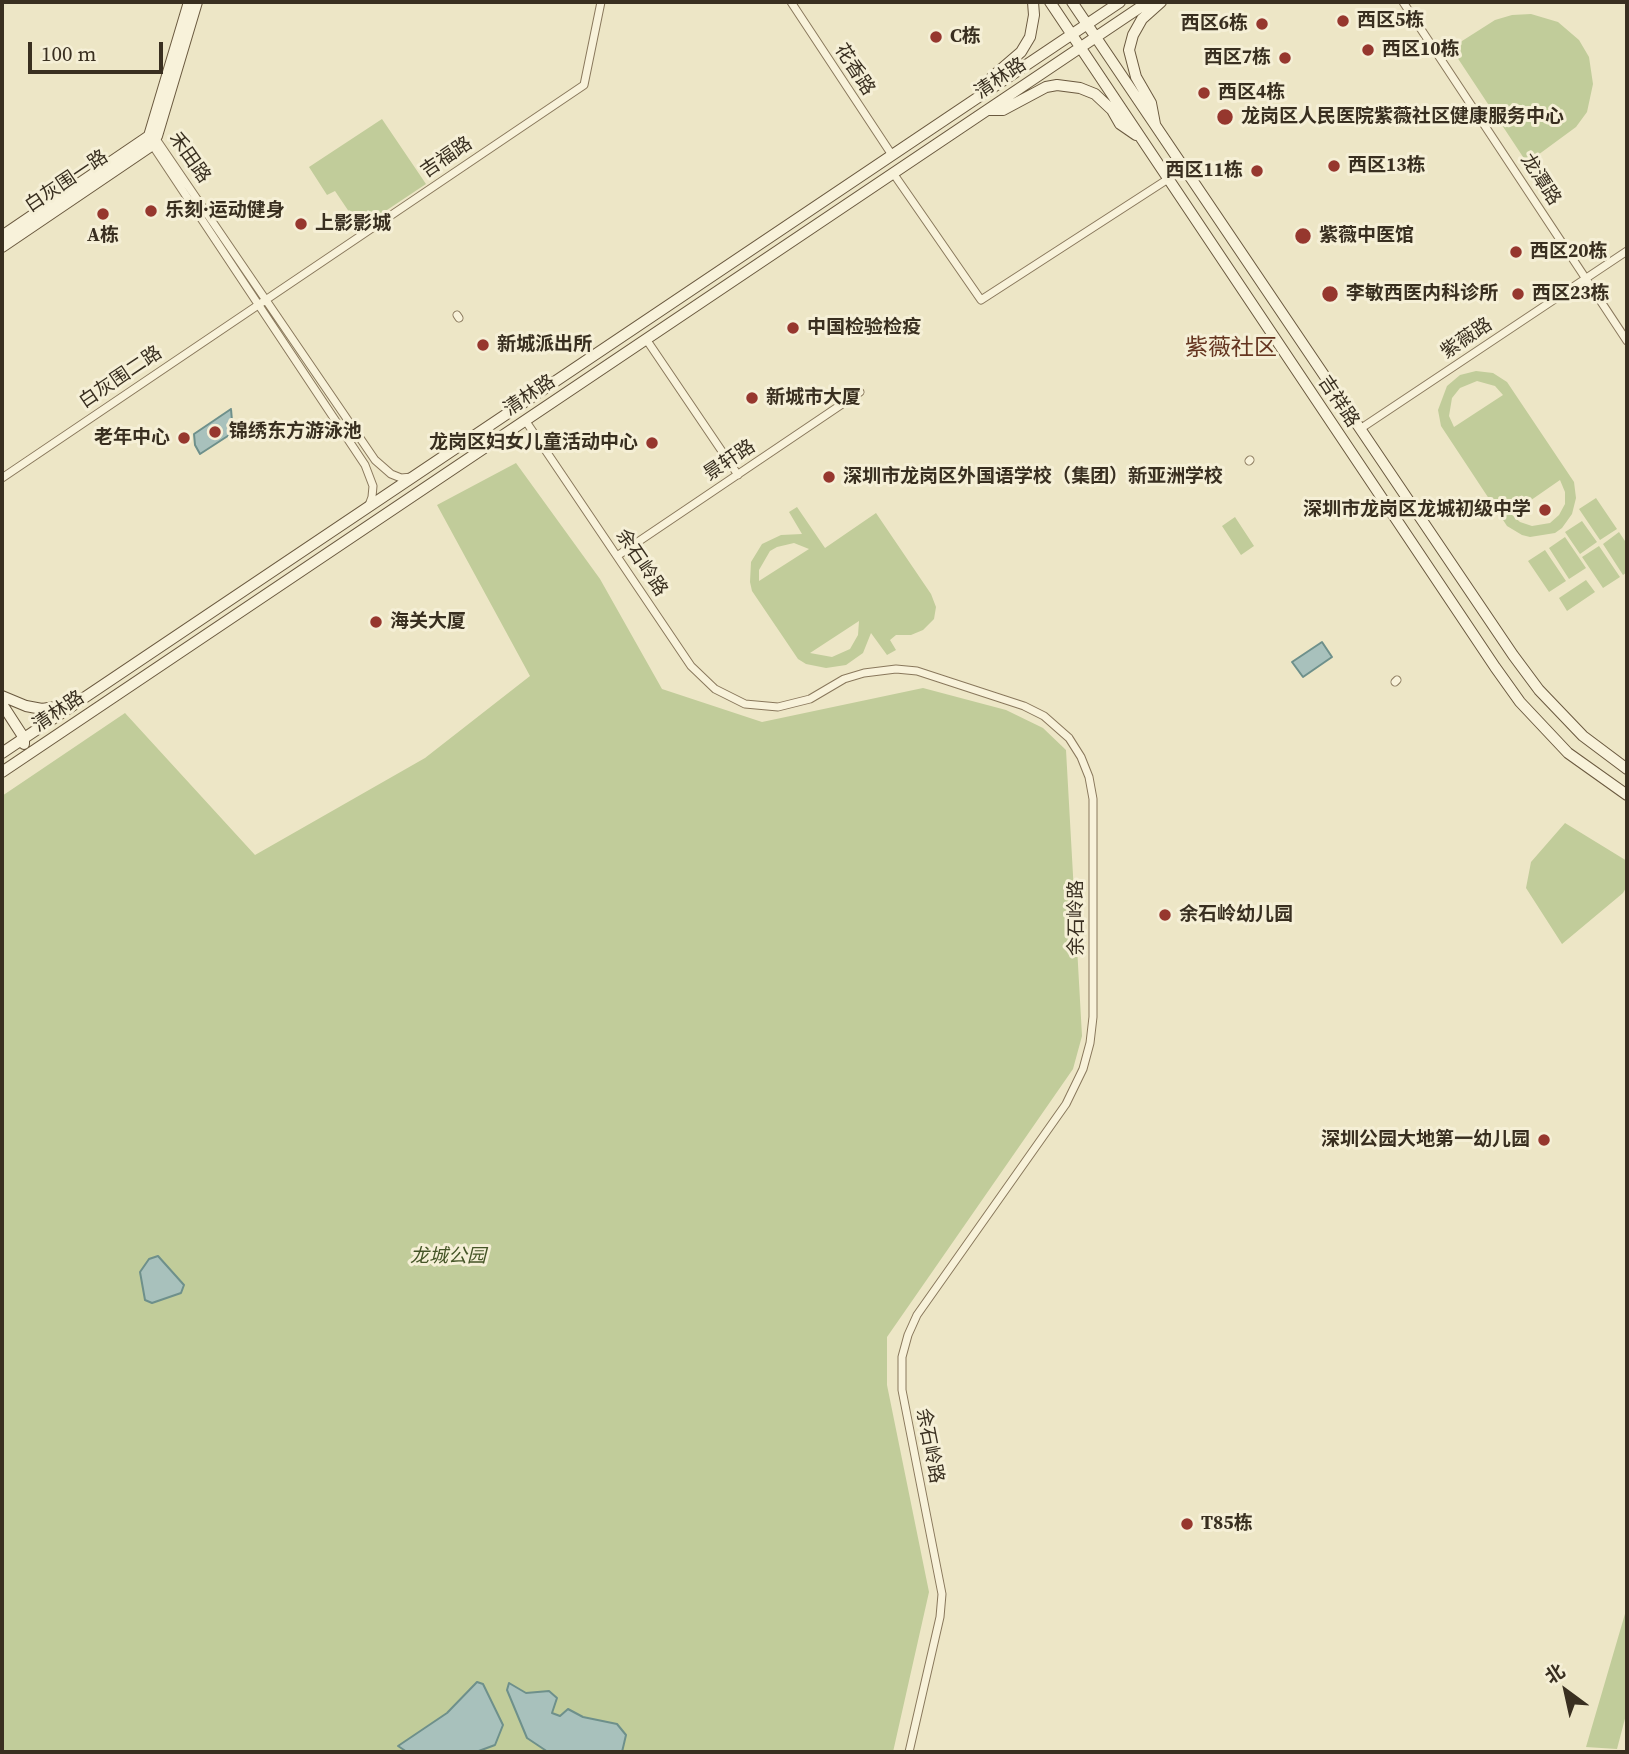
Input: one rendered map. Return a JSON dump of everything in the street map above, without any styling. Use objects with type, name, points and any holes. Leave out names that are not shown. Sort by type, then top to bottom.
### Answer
[{"type":"main road","points":[[152,139],[189,2]]},
{"type":"main road","points":[[152,139],[197,2]]},
{"type":"main road","points":[[979,97],[992,77],[1021,52],[1030,37],[1034,15],[1033,2]]},
{"type":"main road","name":"吉祥路","points":[[1050,2],[1520,702],[1568,753],[1627,795]]},
{"type":"main road","name":"吉祥路","points":[[1072,2],[1499,635],[1539,690],[1583,736],[1627,769]]},
{"type":"main road","name":"清林路","points":[[3,750],[1120,2]]},
{"type":"main road","name":"清林路","points":[[2,772],[1148,2]]},
{"type":"main road","points":[[1155,127],[1151,103],[1136,77],[1129,50],[1133,35],[1142,19],[1161,2]]},
{"type":"main road","points":[[986,110],[1003,110],[1046,87],[1057,85],[1080,88],[1095,94],[1112,110],[1120,124],[1141,138]]},
{"type":"main road","points":[[941,141],[949,130],[972,110],[971,108],[954,114]]},
{"type":"main road","name":"白灰围一路","points":[[2,236],[152,139]]},
{"type":"main road","name":"白灰围一路","points":[[2,247],[152,139]]},
{"type":"main road","points":[[2,696],[42,709],[60,707],[80,700]]},
{"type":"main road","points":[[2,705],[24,738],[24,757],[3,750]]},
{"type":"street","name":"吉福路","points":[[258,304],[583,85],[601,2]]},
{"type":"street","name":"花香路","points":[[791,2],[892,155]]},
{"type":"street","name":"龙潭路","points":[[1403,2],[1627,341]]},
{"type":"street","name":"禾田路","points":[[152,139],[266,299],[374,460],[391,474],[401,478],[413,477]]},
{"type":"street","name":"禾田路","points":[[152,139],[365,465],[373,486],[368,507]]},
{"type":"street","points":[[893,173],[981,300],[1168,179]]},
{"type":"street","name":"紫薇路","points":[[1360,429],[1627,251]]},
{"type":"street","name":"白灰围二路","points":[[2,478],[258,304]]},
{"type":"street","points":[[646,339],[738,475]]},
{"type":"street","name":"景轩路","points":[[617,556],[860,392]]},
{"type":"street","name":"余石岭路","points":[[525,420],[698,674],[715,689],[734,700],[755,706],[789,705],[810,699],[844,679],[864,673],[896,669],[917,671],[1024,706],[1044,716],[1069,738],[1089,777],[1093,799],[1093,1017],[1087,1056],[1066,1104],[917,1315],[902,1357],[902,1390],[942,1594],[940,1617],[909,1752]]},
{"type":"green space","points":[[1531,14],[1558,22],[1579,40],[1589,57],[1593,84],[1587,112],[1576,127],[1527,163],[1451,48],[1495,20],[1512,15]]},
{"type":"green space","points":[[382,119],[426,184],[360,228],[335,191],[327,195],[309,167]]},
{"type":"green space","points":[[1476,371],[1493,373],[1507,382],[1574,482],[1576,498],[1572,514],[1555,533],[1530,537],[1507,526],[1441,426],[1438,410],[1447,386],[1460,375]],"holes":[[[1477,381],[1495,386],[1503,395],[1454,427],[1449,416],[1452,398],[1460,388]],[[1560,480],[1565,492],[1565,504],[1559,515],[1550,523],[1532,526],[1520,522],[1511,514]]]},
{"type":"green space","name":"龙城公园","points":[[516,463],[600,579],[662,689],[762,722],[923,688],[1006,710],[1043,728],[1066,750],[1082,1036],[1073,1069],[887,1337],[887,1385],[929,1592],[893,1752],[2,1752],[2,796],[125,713],[255,855],[425,758],[530,676],[437,505]]},
{"type":"green space","points":[[1596,498],[1617,529],[1600,540],[1579,509]]},
{"type":"green space","points":[[797,507],[825,548],[876,513],[931,594],[936,607],[934,619],[923,630],[911,635],[896,635],[890,640],[896,650],[887,655],[871,633],[863,653],[846,665],[826,668],[806,664],[798,659],[752,591],[750,582],[751,562],[762,544],[781,535],[802,534],[789,512]],"holes":[[[794,543],[809,549],[759,581],[759,570],[770,551]],[[859,621],[858,635],[850,649],[832,657],[810,653]]]},
{"type":"green space","points":[[1235,517],[1254,546],[1241,555],[1222,526]]},
{"type":"green space","points":[[1582,521],[1597,542],[1580,554],[1565,532]]},
{"type":"green space","points":[[1619,532],[1627,544],[1627,572],[1623,575],[1603,544]]},
{"type":"green space","points":[[1565,537],[1586,568],[1569,579],[1549,548]]},
{"type":"green space","points":[[1599,546],[1620,577],[1603,588],[1582,557]]},
{"type":"green space","points":[[1545,550],[1566,581],[1549,592],[1528,561]]},
{"type":"green space","points":[[1586,580],[1595,592],[1567,611],[1559,598]]},
{"type":"green space","points":[[1565,823],[1627,861],[1627,886],[1623,893],[1562,944],[1526,888],[1531,862]]},
{"type":"green space","points":[[1627,1607],[1627,1711],[1617,1749],[1586,1747]]},
{"type":"water","name":"锦绣东方游泳池","points":[[231,409],[232,421],[237,430],[200,454],[195,445],[194,434]]},
{"type":"water","points":[[1322,642],[1332,657],[1303,677],[1292,662]]},
{"type":"water","points":[[158,1256],[184,1285],[181,1293],[152,1303],[145,1300],[140,1272],[149,1259]]},
{"type":"water","points":[[477,1682],[483,1684],[503,1725],[495,1745],[476,1752],[407,1752],[398,1746],[447,1713]]},
{"type":"water","points":[[509,1683],[526,1693],[549,1691],[557,1698],[552,1713],[560,1716],[568,1709],[583,1717],[617,1724],[626,1735],[622,1752],[548,1752],[527,1738],[507,1690]]},
{"type":"place","name":"西区5栋","points":[[1343,21]]},
{"type":"place","name":"西区6栋","points":[[1262,24]]},
{"type":"place","name":"C栋","points":[[936,37]]},
{"type":"place","name":"西区10栋","points":[[1368,50]]},
{"type":"place","name":"西区7栋","points":[[1285,58]]},
{"type":"place","name":"西区4栋","points":[[1204,93]]},
{"type":"place","name":"龙岗区人民医院紫薇社区健康服务中心","points":[[1225,117]]},
{"type":"place","name":"西区13栋","points":[[1334,166]]},
{"type":"place","name":"西区11栋","points":[[1257,171]]},
{"type":"place","name":"乐刻·运动健身","points":[[151,211]]},
{"type":"place","name":"A栋","points":[[103,214]]},
{"type":"place","name":"上影影城","points":[[301,224]]},
{"type":"place","name":"紫薇中医馆","points":[[1303,236]]},
{"type":"place","name":"西区20栋","points":[[1516,252]]},
{"type":"place","name":"李敏西医内科诊所","points":[[1330,294]]},
{"type":"place","name":"西区23栋","points":[[1518,294]]},
{"type":"place","name":"中国检验检疫","points":[[793,328]]},
{"type":"place","name":"新城派出所","points":[[483,345]]},
{"type":"place","name":"新城市大厦","points":[[752,398]]},
{"type":"place","name":"锦绣东方游泳池","points":[[215,432]]},
{"type":"place","name":"老年中心","points":[[184,438]]},
{"type":"place","name":"龙岗区妇女儿童活动中心","points":[[652,443]]},
{"type":"place","name":"深圳市龙岗区外国语学校（集团）新亚洲学校","points":[[829,477]]},
{"type":"place","name":"深圳市龙岗区龙城初级中学","points":[[1545,510]]},
{"type":"place","name":"海关大厦","points":[[376,622]]},
{"type":"place","name":"余石岭幼儿园","points":[[1165,915]]},
{"type":"place","name":"深圳公园大地第一幼儿园","points":[[1544,1140]]},
{"type":"place","name":"T85栋","points":[[1187,1524]]},
{"type":"district","name":"紫薇社区","points":[[1231,349]]}]
